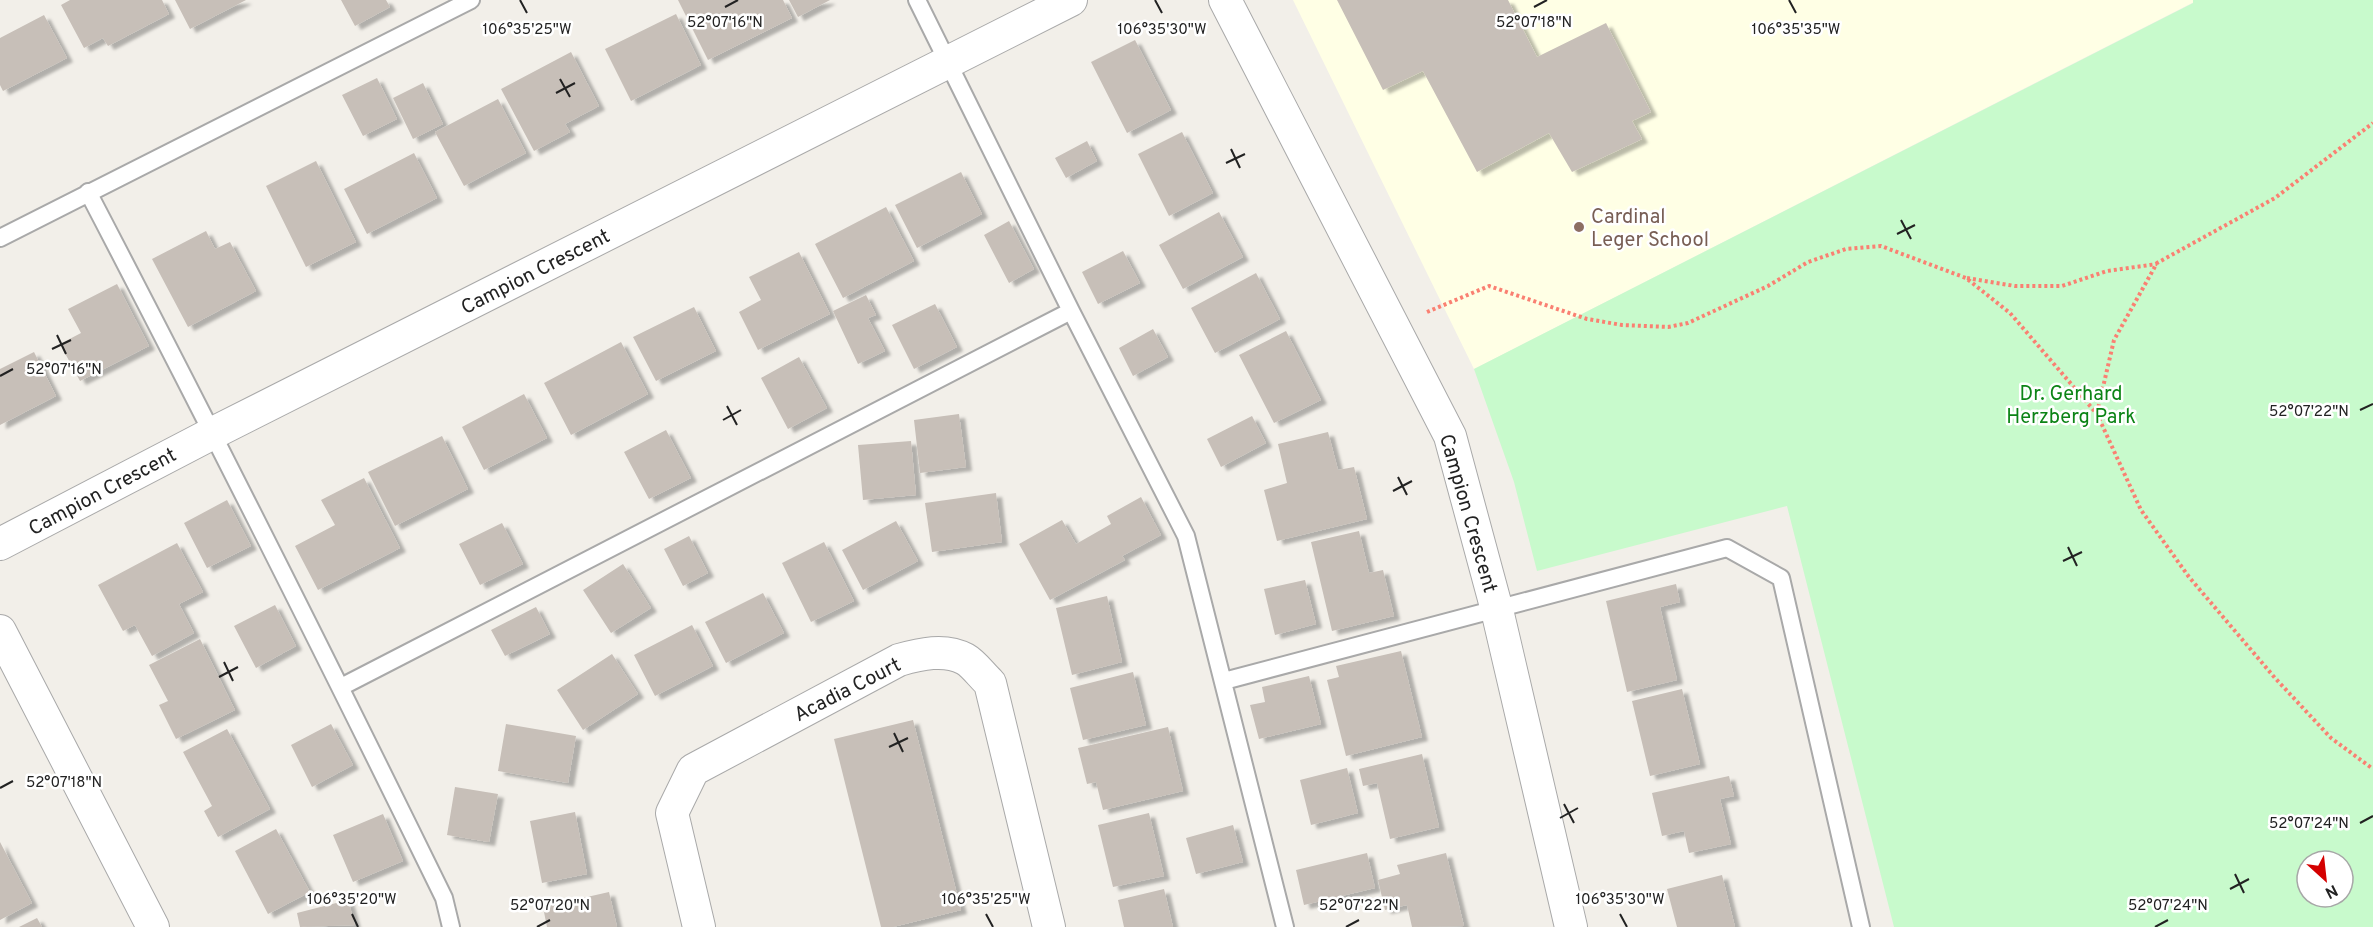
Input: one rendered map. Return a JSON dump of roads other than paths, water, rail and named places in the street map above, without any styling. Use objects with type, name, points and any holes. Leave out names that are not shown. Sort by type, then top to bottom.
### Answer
[{"type":"street","name":"Campion Crescent","points":[[0,544],[213,433],[1071,0]]},
{"type":"street","name":"Campion Crescent","points":[[1225,0],[1450,436],[1497,610],[1571,927]]},
{"type":"street","points":[[0,631],[153,927]]},
{"type":"street","name":"Acadia Court","points":[[699,927],[672,813],[693,770],[899,660],[920,654],[944,653],[965,659],[990,682],[1049,927]]},
{"type":"lane","points":[[0,238],[471,0]]},
{"type":"lane","points":[[917,0],[1186,537],[1285,927]]},
{"type":"lane","points":[[88,192],[341,687],[444,898],[451,927]]},
{"type":"lane","points":[[341,687],[1071,311]]},
{"type":"lane","points":[[1224,681],[1727,548],[1780,578],[1861,927]]},
{"type":"place","name":"Cardinal Leger School","points":[[1579,227]]},
{"type":"park label","name":"Dr. Gerhard Herzberg Park","points":[[2071,404]]}]
